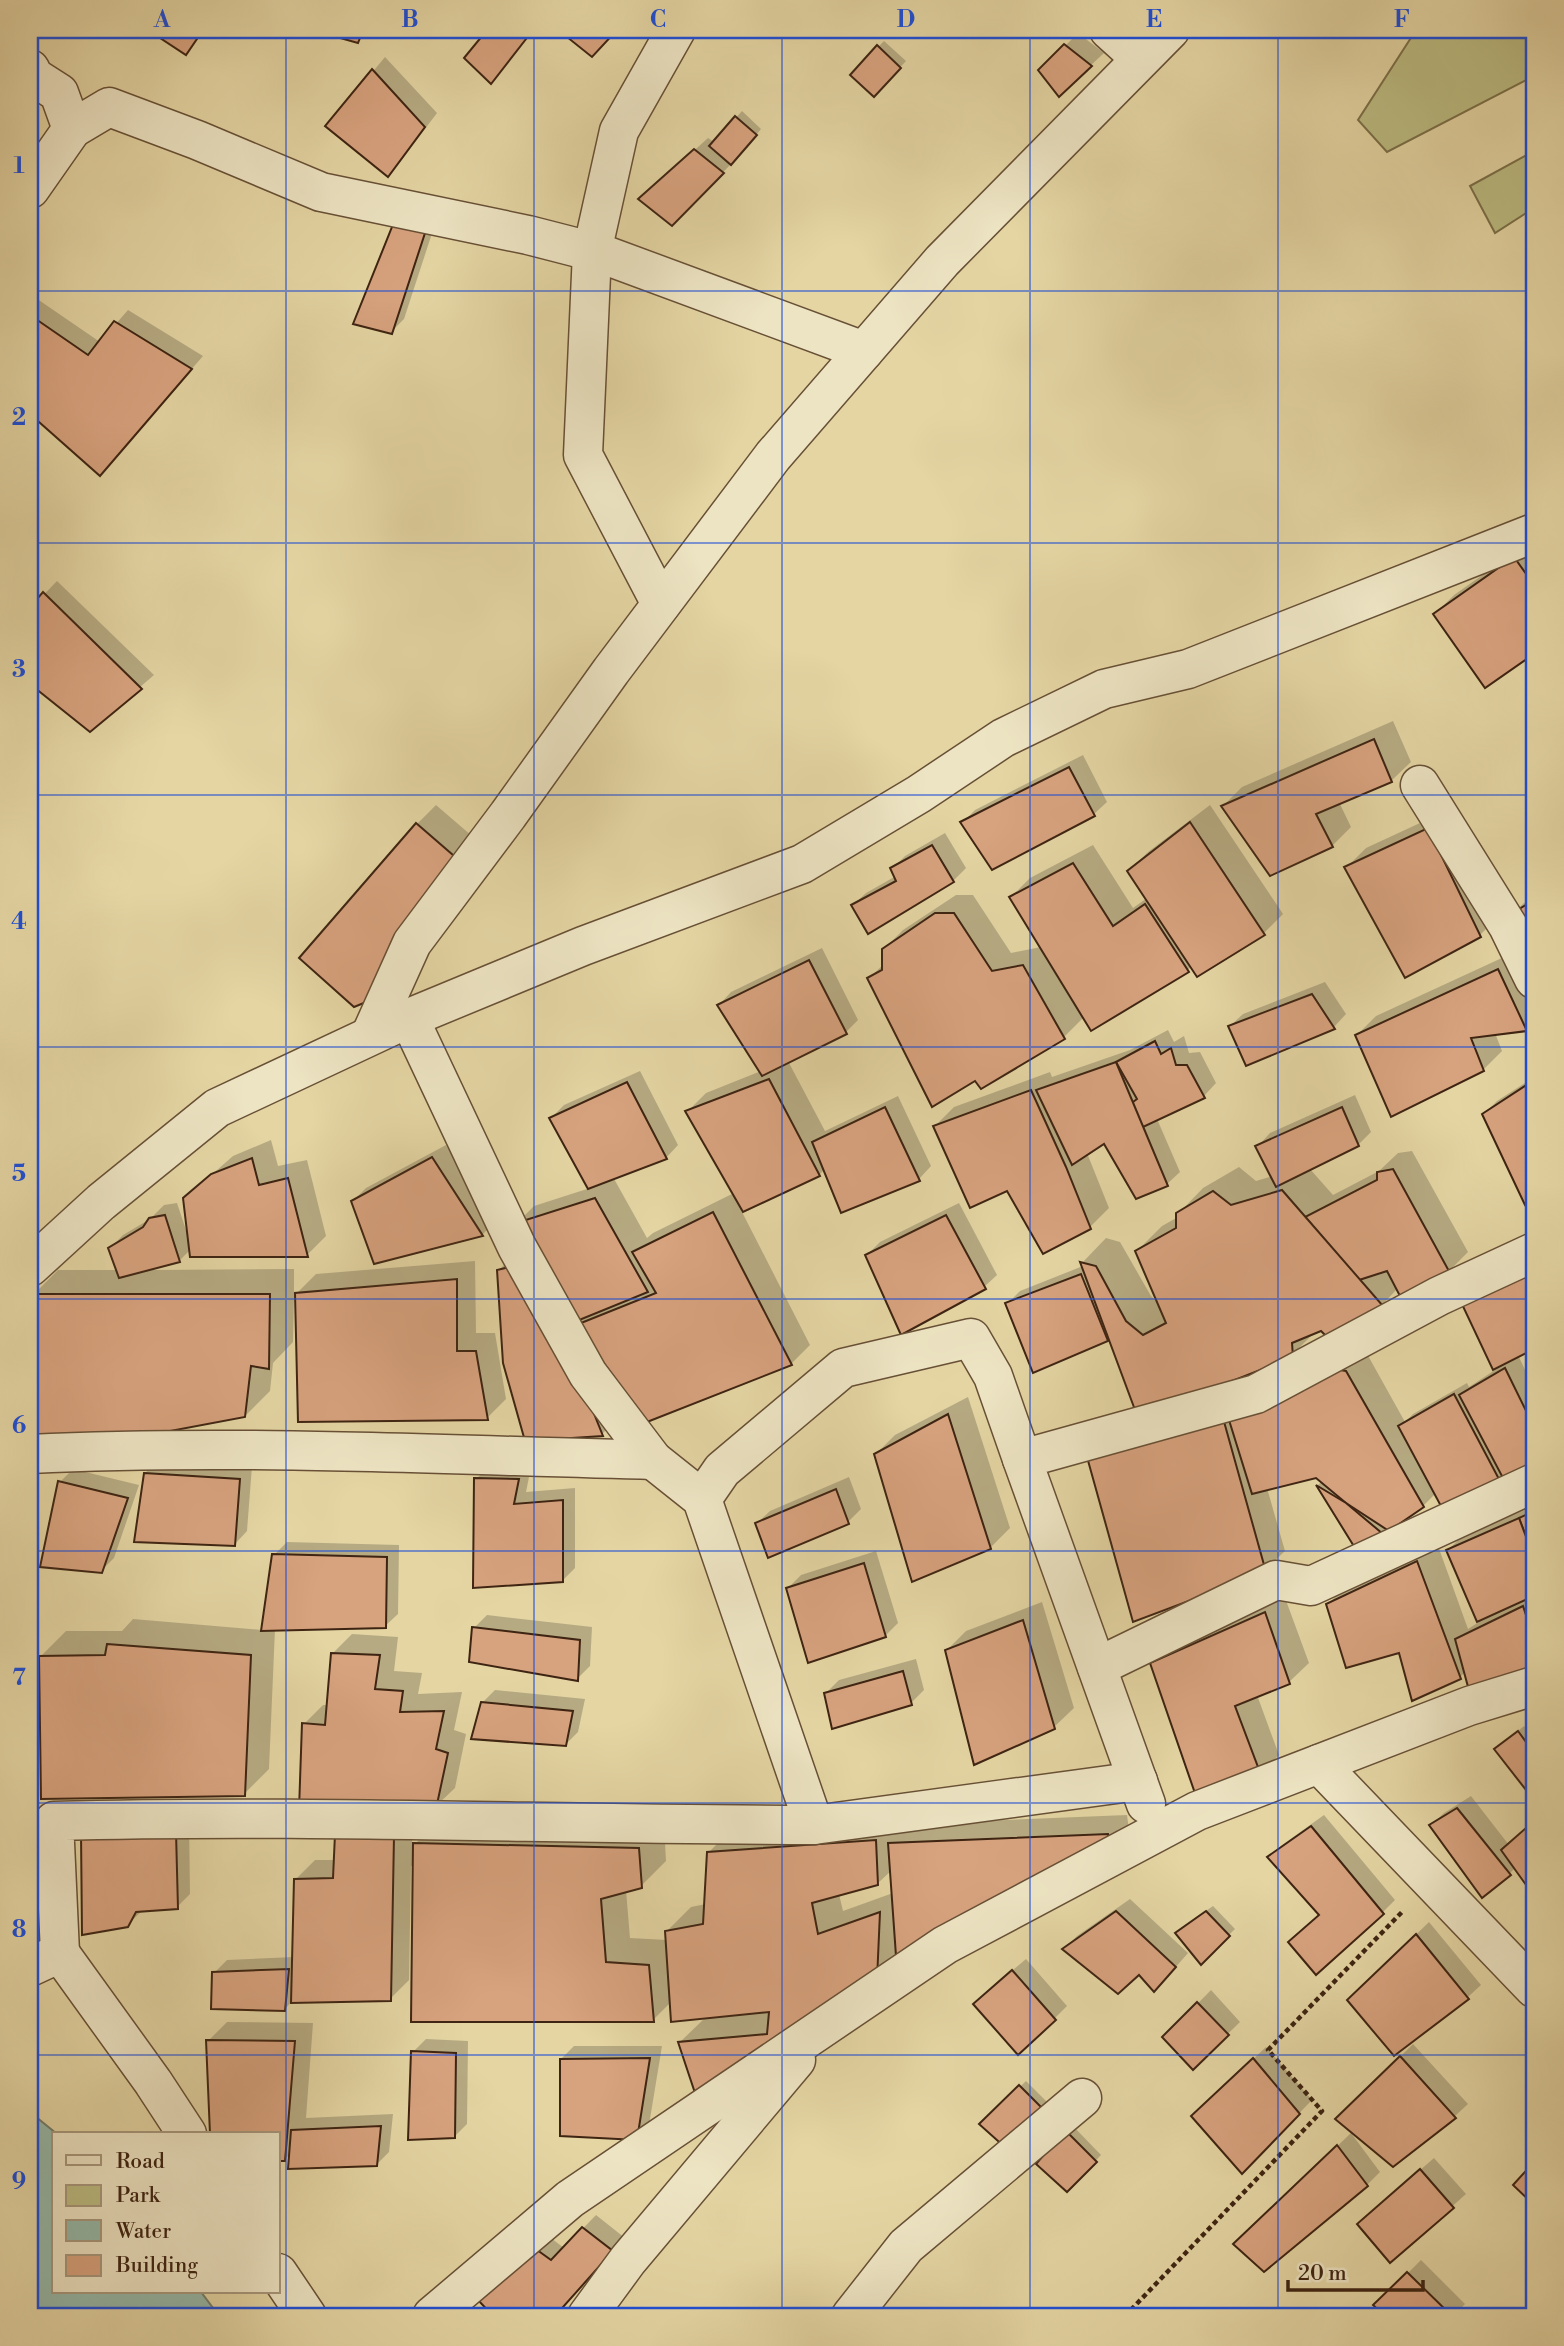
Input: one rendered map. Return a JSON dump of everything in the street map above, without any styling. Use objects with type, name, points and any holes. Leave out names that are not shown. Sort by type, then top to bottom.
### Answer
[{"type":"street","points":[[662,604],[583,455],[592,252],[619,131],[676,30]]},
{"type":"street","points":[[1109,30],[1140,58]]},
{"type":"street","points":[[371,1034],[412,943],[773,456],[942,261],[1170,30]]},
{"type":"street","points":[[30,69],[34,77],[59,93],[72,130]]},
{"type":"street","points":[[30,189],[72,130],[109,107],[197,140],[321,192],[528,235],[592,252],[864,351]]},
{"type":"street","points":[[30,1267],[101,1202],[216,1108],[409,1018],[583,946],[802,864],[919,794],[1003,738],[1104,689],[1188,669],[1534,533]]},
{"type":"street","points":[[1420,785],[1508,926],[1534,979]]},
{"type":"street","points":[[409,1018],[517,1247],[588,1374],[653,1461],[702,1499],[814,1825]]},
{"type":"street","points":[[1022,1459],[1256,1394],[1439,1296],[1534,1252]]},
{"type":"street","points":[[702,1499],[722,1470],[843,1368],[971,1338],[993,1376],[1156,1832]]},
{"type":"street","points":[[30,1454],[95,1451],[282,1451],[653,1461]]},
{"type":"street","points":[[1097,1667],[1276,1580],[1311,1586],[1534,1483]]},
{"type":"street","points":[[432,2316],[570,2199],[945,1945],[1197,1811],[1469,1706],[1534,1686]]},
{"type":"street","points":[[1319,1764],[1534,1987]]},
{"type":"street","points":[[186,2132],[153,2082],[45,1960],[54,1821],[153,1818],[814,1825],[1138,1781]]},
{"type":"street","points":[[587,2316],[628,2260],[827,2024]]},
{"type":"street","points":[[851,2316],[906,2246],[1082,2098]]},
{"type":"street","points":[[280,2276],[307,2316]]},
{"type":"path","points":[[1125,2316],[1322,2111],[1268,2050],[1432,1881]]},
{"type":"green space","points":[[1416,30],[1534,30],[1534,76],[1387,152],[1358,120]]},
{"type":"green space","points":[[1534,151],[1534,208],[1495,233],[1470,186]]},
{"type":"water","points":[[30,2112],[55,2132],[52,2132],[52,2294],[202,2294],[219,2316],[30,2316]]},
{"type":"building","points":[[148,30],[203,30],[186,55]]},
{"type":"building","points":[[312,30],[363,30],[358,43]]},
{"type":"building","points":[[487,30],[533,30],[491,84],[464,58]]},
{"type":"building","points":[[565,30],[617,30],[592,57],[562,33]]},
{"type":"building","points":[[1064,44],[1092,66],[1059,97],[1038,70]]},
{"type":"building","points":[[877,45],[901,68],[874,97],[850,75]]},
{"type":"building","points":[[372,69],[425,127],[388,177],[325,126]]},
{"type":"building","points":[[735,116],[757,135],[731,165],[709,146]]},
{"type":"building","points":[[694,149],[724,173],[672,226],[638,199]]},
{"type":"building","points":[[394,222],[426,230],[392,334],[353,324]]},
{"type":"building","points":[[30,315],[88,355],[114,321],[192,369],[100,476],[30,414]]},
{"type":"building","points":[[1514,557],[1534,585],[1534,654],[1485,688],[1433,614]]},
{"type":"building","points":[[43,592],[142,689],[90,732],[30,684],[30,607]]},
{"type":"building","points":[[1374,739],[1392,782],[1316,814],[1333,847],[1270,876],[1221,806]]},
{"type":"building","points":[[1069,767],[1095,816],[992,870],[960,822]]},
{"type":"building","points":[[1190,822],[1265,935],[1197,977],[1127,871]]},
{"type":"building","points":[[416,823],[461,862],[376,998],[354,1007],[299,958]]},
{"type":"building","points":[[1428,828],[1481,937],[1405,978],[1344,867]]},
{"type":"building","points":[[932,845],[954,882],[868,934],[851,905],[896,881],[890,868]]},
{"type":"building","points":[[1073,863],[1113,926],[1145,904],[1189,972],[1091,1031],[1009,897]]},
{"type":"building","points":[[1534,900],[1534,952],[1509,915]]},
{"type":"building","points":[[935,913],[954,913],[992,971],[1023,965],[1065,1039],[981,1089],[975,1081],[932,1107],[867,978],[882,970],[882,949]]},
{"type":"building","points":[[809,960],[847,1034],[762,1076],[717,1005]]},
{"type":"building","points":[[1498,969],[1527,1031],[1471,1038],[1484,1071],[1391,1117],[1355,1035]]},
{"type":"building","points":[[1312,994],[1335,1029],[1246,1066],[1228,1026]]},
{"type":"building","points":[[1155,1041],[1161,1054],[1171,1048],[1176,1065],[1187,1065],[1205,1098],[1143,1127],[1129,1105],[1137,1099],[1116,1062]]},
{"type":"building","points":[[1116,1062],[1168,1186],[1136,1199],[1104,1144],[1072,1165],[1036,1090]]},
{"type":"building","points":[[769,1079],[820,1176],[743,1212],[685,1111]]},
{"type":"building","points":[[1534,1080],[1534,1199],[1525,1205],[1482,1114]]},
{"type":"building","points":[[627,1082],[667,1159],[588,1189],[549,1118]]},
{"type":"building","points":[[1031,1090],[1091,1229],[1043,1254],[1007,1191],[970,1208],[933,1126]]},
{"type":"building","points":[[885,1107],[920,1181],[841,1213],[812,1142]]},
{"type":"building","points":[[1342,1107],[1359,1146],[1276,1187],[1255,1146]]},
{"type":"building","points":[[432,1157],[483,1236],[374,1264],[351,1201]]},
{"type":"building","points":[[252,1158],[259,1185],[288,1178],[308,1257],[190,1257],[183,1198],[211,1174]]},
{"type":"building","points":[[1393,1169],[1450,1273],[1401,1298],[1387,1271],[1359,1280],[1305,1217],[1377,1180],[1377,1172]]},
{"type":"building","points":[[1282,1190],[1383,1306],[1329,1339],[1321,1331],[1292,1343],[1293,1357],[1138,1418],[1080,1262],[1096,1266],[1126,1321],[1143,1335],[1166,1323],[1135,1251],[1176,1228],[1176,1213],[1213,1191],[1231,1205]]},
{"type":"building","points":[[595,1198],[648,1292],[567,1325],[513,1224]]},
{"type":"building","points":[[713,1212],[792,1365],[647,1422],[576,1325],[656,1293],[632,1252]]},
{"type":"building","points":[[165,1215],[180,1262],[119,1278],[108,1248],[143,1227],[149,1218]]},
{"type":"building","points":[[946,1215],[986,1289],[901,1335],[865,1255]]},
{"type":"building","points":[[522,1264],[568,1349],[603,1436],[525,1441],[503,1363],[497,1270]]},
{"type":"building","points":[[1525,1266],[1534,1282],[1534,1349],[1493,1370],[1460,1300]]},
{"type":"building","points":[[1081,1274],[1108,1341],[1033,1373],[1005,1303]]},
{"type":"building","points":[[457,1279],[457,1351],[476,1351],[488,1420],[298,1422],[295,1293]]},
{"type":"building","points":[[32,1294],[270,1294],[269,1369],[251,1366],[245,1417],[149,1435],[30,1435]]},
{"type":"building","points":[[1329,1368],[1346,1371],[1424,1507],[1389,1531],[1346,1503],[1316,1478],[1252,1494],[1229,1420]]},
{"type":"building","points":[[1505,1368],[1534,1427],[1534,1462],[1503,1478],[1459,1395]]},
{"type":"building","points":[[1454,1394],[1500,1481],[1442,1508],[1398,1426]]},
{"type":"building","points":[[948,1414],[991,1549],[912,1582],[874,1454]]},
{"type":"building","points":[[1223,1418],[1266,1572],[1133,1622],[1087,1457]]},
{"type":"building","points":[[144,1473],[240,1479],[235,1546],[134,1542]]},
{"type":"building","points":[[474,1478],[519,1479],[514,1504],[563,1500],[563,1582],[473,1588]]},
{"type":"building","points":[[58,1481],[128,1498],[102,1573],[40,1567]]},
{"type":"building","points":[[1316,1485],[1346,1503],[1383,1534],[1355,1548]]},
{"type":"building","points":[[836,1489],[849,1524],[768,1558],[755,1523]]},
{"type":"building","points":[[1534,1511],[1534,1558],[1519,1518]]},
{"type":"building","points":[[1519,1518],[1534,1558],[1534,1596],[1477,1622],[1446,1550]]},
{"type":"building","points":[[272,1554],[387,1557],[386,1628],[261,1631]]},
{"type":"building","points":[[1417,1561],[1461,1679],[1412,1701],[1399,1653],[1346,1668],[1326,1604]]},
{"type":"building","points":[[864,1563],[886,1637],[808,1663],[786,1588]]},
{"type":"building","points":[[1523,1606],[1534,1639],[1534,1666],[1470,1694],[1455,1639]]},
{"type":"building","points":[[1265,1612],[1290,1684],[1235,1706],[1261,1775],[1198,1802],[1150,1663]]},
{"type":"building","points":[[1023,1620],[1055,1729],[974,1765],[945,1650]]},
{"type":"building","points":[[472,1627],[580,1640],[578,1681],[469,1662]]},
{"type":"building","points":[[107,1644],[251,1655],[245,1796],[41,1799],[39,1656],[105,1655]]},
{"type":"building","points":[[331,1653],[380,1655],[375,1689],[403,1691],[400,1712],[444,1711],[436,1749],[448,1753],[436,1809],[299,1810],[302,1723],[325,1725]]},
{"type":"building","points":[[903,1671],[912,1705],[832,1729],[824,1693]]},
{"type":"building","points":[[481,1702],[573,1711],[566,1746],[471,1739]]},
{"type":"building","points":[[1518,1731],[1534,1753],[1534,1782],[1526,1790],[1494,1749]]},
{"type":"building","points":[[1457,1808],[1511,1875],[1482,1898],[1429,1825]]},
{"type":"building","points":[[1534,1821],[1534,1896],[1501,1850]]},
{"type":"building","points":[[1311,1826],[1384,1914],[1316,1975],[1288,1942],[1319,1915],[1267,1857]]},
{"type":"building","points":[[176,1832],[178,1909],[136,1912],[128,1927],[82,1935],[81,1833]]},
{"type":"building","points":[[335,1834],[394,1836],[391,2001],[291,2003],[294,1879],[333,1878]]},
{"type":"building","points":[[1108,1834],[1111,1851],[897,1970],[888,1843]]},
{"type":"building","points":[[876,1840],[878,1885],[812,1903],[818,1934],[880,1912],[877,1980],[696,2096],[678,2042],[767,2034],[769,2012],[671,2022],[665,1931],[703,1924],[707,1852]]},
{"type":"building","points":[[413,1843],[639,1848],[642,1888],[601,1899],[606,1962],[649,1965],[654,2022],[411,2022]]},
{"type":"building","points":[[1116,1911],[1176,1967],[1154,1992],[1139,1975],[1118,1994],[1062,1949]]},
{"type":"building","points":[[1206,1911],[1230,1936],[1201,1965],[1175,1933]]},
{"type":"building","points":[[1416,1934],[1469,1999],[1394,2056],[1347,2000]]},
{"type":"building","points":[[289,1969],[285,2011],[211,2009],[212,1972]]},
{"type":"building","points":[[1012,1970],[1056,2020],[1018,2055],[973,2004]]},
{"type":"building","points":[[1197,2002],[1229,2035],[1193,2070],[1162,2037]]},
{"type":"building","points":[[206,2040],[295,2041],[285,2161],[280,2161],[280,2132],[210,2132]]},
{"type":"building","points":[[411,2051],[456,2053],[455,2138],[408,2140]]},
{"type":"building","points":[[1400,2056],[1456,2118],[1393,2167],[1335,2119]]},
{"type":"building","points":[[650,2058],[637,2140],[560,2136],[560,2059]]},
{"type":"building","points":[[1253,2058],[1300,2114],[1242,2174],[1191,2116]]},
{"type":"building","points":[[1019,2085],[1047,2113],[1008,2150],[979,2124]]},
{"type":"building","points":[[381,2126],[377,2166],[288,2169],[291,2130]]},
{"type":"building","points":[[1065,2130],[1097,2162],[1067,2192],[1036,2164]]},
{"type":"building","points":[[1337,2145],[1368,2186],[1264,2272],[1233,2244]]},
{"type":"building","points":[[1534,2162],[1534,2205],[1513,2185]]},
{"type":"building","points":[[1420,2169],[1454,2208],[1390,2263],[1357,2224]]},
{"type":"building","points":[[582,2227],[613,2251],[555,2316],[493,2316],[478,2300],[533,2247],[551,2260]]},
{"type":"building","points":[[1407,2272],[1452,2316],[1385,2316],[1373,2305]]}]
